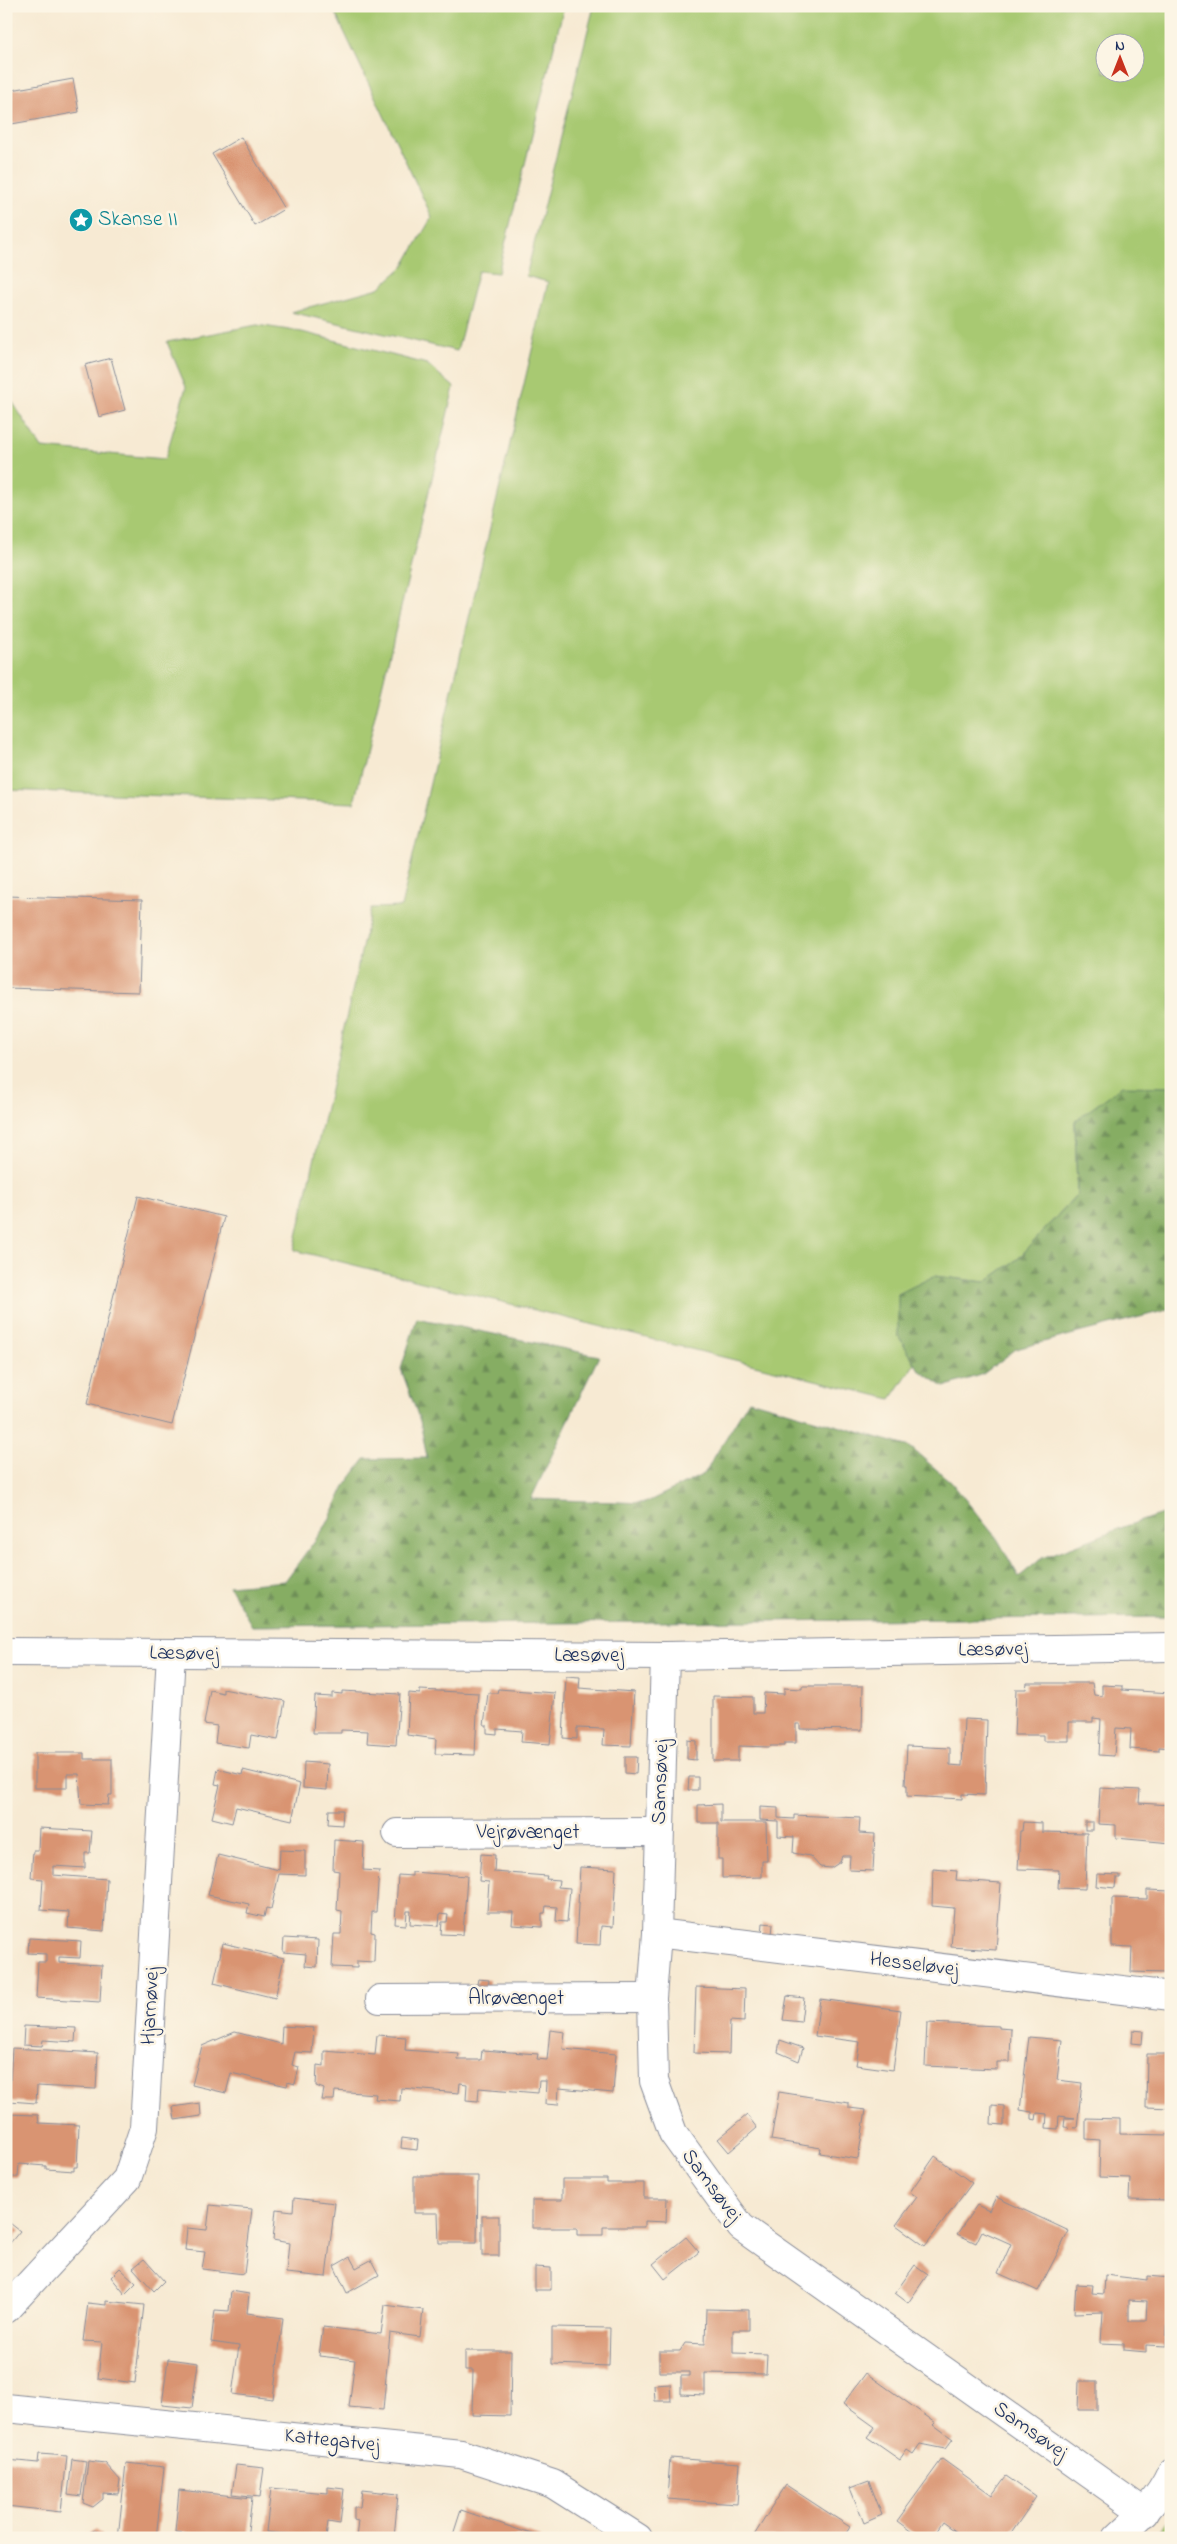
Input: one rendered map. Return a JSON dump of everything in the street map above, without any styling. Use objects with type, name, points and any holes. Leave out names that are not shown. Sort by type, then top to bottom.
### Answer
[{"type":"street","name":"Læsøvej","points":[[6,1652],[665,1656],[1171,1647]]},
{"type":"street","name":"Hjarnøvej","points":[[6,2309],[127,2179],[144,2128],[171,1654]]},
{"type":"street","name":"Samsøvej","points":[[665,1656],[657,1933],[652,1998],[654,2081],[673,2133],[741,2227],[1145,2513]]},
{"type":"street","name":"Vejrøvænget","points":[[397,1833],[660,1832]]},
{"type":"street","name":"Hesseløvej","points":[[657,1933],[1171,1996]]},
{"type":"street","name":"Alrøvænget","points":[[380,1999],[652,1998]]},
{"type":"street","name":"Kattegatvej","points":[[6,2408],[461,2454],[553,2484],[638,2538]]},
{"type":"street","points":[[1117,2538],[1145,2513],[1164,2489],[1171,2473]]},
{"type":"green space","points":[[332,6],[564,6],[498,273],[478,271],[457,351],[291,312],[379,288],[403,267],[432,217]]},
{"type":"green space","points":[[594,6],[1171,6],[1171,1088],[1075,1121],[1077,1194],[1019,1258],[985,1282],[934,1276],[898,1335],[915,1363],[891,1399],[294,1250],[371,908],[401,907],[548,282],[526,276]]},
{"type":"green space","points":[[257,325],[302,332],[427,364],[454,387],[354,803],[6,790],[6,392],[42,448],[165,459],[186,387],[167,342]]},
{"type":"green space","points":[[1122,1086],[1171,1087],[1171,1309],[1016,1349],[983,1374],[944,1387],[919,1370],[898,1335],[898,1294],[934,1276],[985,1282],[1019,1258],[1077,1194],[1075,1121]]},
{"type":"green space","points":[[417,1318],[599,1356],[531,1499],[645,1503],[704,1474],[749,1400],[910,1447],[951,1482],[998,1540],[1019,1577],[1042,1558],[1171,1511],[1171,1617],[252,1626],[229,1586],[285,1581],[327,1524],[345,1486],[365,1459],[427,1458],[420,1421],[401,1369]]},
{"type":"green space","points":[[1171,2516],[1171,2538],[1153,2538]]},
{"type":"building","points":[[73,79],[79,112],[6,125],[6,91]]},
{"type":"building","points":[[241,137],[284,209],[255,226],[212,154]]},
{"type":"building","points":[[111,358],[125,410],[99,417],[85,365]]},
{"type":"building","points":[[6,896],[142,900],[139,992],[6,988]]},
{"type":"building","points":[[138,1196],[224,1217],[172,1425],[87,1404]]},
{"type":"building","points":[[566,1676],[580,1677],[579,1688],[634,1692],[631,1746],[603,1745],[604,1729],[577,1728],[577,1739],[563,1738]]},
{"type":"building","points":[[1027,1683],[1092,1683],[1094,1695],[1102,1696],[1102,1685],[1122,1686],[1122,1690],[1171,1693],[1171,1748],[1159,1747],[1159,1751],[1130,1749],[1131,1729],[1116,1728],[1114,1756],[1099,1755],[1101,1719],[1093,1718],[1093,1722],[1069,1722],[1069,1741],[1043,1741],[1043,1735],[1014,1735],[1016,1689],[1026,1689]]},
{"type":"building","points":[[802,1686],[863,1686],[862,1730],[800,1729],[800,1724],[796,1724],[796,1743],[784,1743],[784,1746],[770,1747],[738,1746],[738,1761],[713,1761],[713,1696],[753,1697],[753,1713],[763,1713],[764,1693],[784,1694],[784,1688],[802,1689]]},
{"type":"building","points":[[223,1689],[285,1701],[278,1740],[251,1735],[249,1748],[215,1743],[217,1726],[204,1724],[210,1690],[223,1693]]},
{"type":"building","points":[[498,1689],[555,1693],[550,1744],[521,1742],[522,1731],[497,1729],[497,1734],[487,1733],[487,1725],[484,1725],[488,1693],[497,1693]]},
{"type":"building","points":[[420,1690],[478,1693],[475,1755],[435,1754],[436,1739],[407,1735],[409,1693],[420,1694]]},
{"type":"building","points":[[342,1691],[400,1694],[396,1745],[367,1743],[368,1731],[341,1730],[341,1733],[313,1733],[315,1696],[332,1697],[332,1693],[342,1694]]},
{"type":"building","points":[[964,1719],[987,1720],[985,1795],[962,1794],[962,1799],[907,1796],[907,1785],[905,1785],[907,1746],[950,1748],[950,1765],[962,1766]]},
{"type":"building","points":[[687,1740],[696,1741],[696,1760],[687,1759]]},
{"type":"building","points":[[35,1753],[84,1753],[84,1759],[112,1759],[112,1795],[109,1795],[108,1805],[81,1804],[79,1774],[67,1774],[67,1788],[35,1788]]},
{"type":"building","points":[[625,1757],[637,1757],[636,1774],[625,1773]]},
{"type":"building","points":[[304,1762],[328,1764],[327,1790],[303,1788]]},
{"type":"building","points":[[218,1769],[242,1775],[243,1770],[300,1784],[292,1820],[236,1807],[232,1823],[212,1818],[220,1785],[215,1784]]},
{"type":"building","points":[[689,1777],[698,1777],[698,1790],[688,1790]]},
{"type":"building","points":[[1100,1788],[1140,1790],[1139,1803],[1171,1805],[1171,1843],[1116,1838],[1116,1825],[1098,1824]]},
{"type":"building","points":[[721,1804],[721,1822],[766,1822],[767,1861],[762,1861],[762,1877],[722,1878],[722,1859],[718,1859],[718,1823],[698,1823],[698,1805]]},
{"type":"building","points":[[760,1807],[778,1808],[778,1818],[794,1819],[794,1815],[860,1818],[859,1833],[875,1834],[873,1871],[849,1870],[850,1856],[842,1856],[840,1862],[831,1868],[820,1867],[810,1856],[793,1853],[794,1837],[778,1836],[778,1821],[760,1820]]},
{"type":"building","points":[[329,1810],[343,1810],[342,1825],[328,1824]]},
{"type":"building","points":[[1023,1822],[1042,1823],[1042,1832],[1087,1833],[1085,1889],[1058,1888],[1059,1870],[1018,1869],[1020,1831],[1022,1831]]},
{"type":"building","points":[[1085,1822],[1093,1822],[1093,1830],[1085,1830]]},
{"type":"building","points":[[39,1828],[92,1831],[90,1853],[85,1853],[85,1868],[53,1866],[53,1875],[107,1879],[104,1931],[68,1928],[69,1912],[41,1910],[43,1879],[31,1878],[33,1851],[38,1851]]},
{"type":"building","points":[[334,1840],[364,1842],[363,1870],[379,1871],[376,1912],[372,1912],[371,1932],[375,1933],[374,1962],[357,1961],[357,1968],[332,1967],[334,1934],[341,1934],[342,1911],[337,1910],[339,1871],[333,1870]]},
{"type":"building","points":[[280,1850],[305,1851],[305,1875],[279,1874],[271,1909],[266,1908],[264,1917],[247,1913],[249,1904],[208,1895],[218,1855],[279,1870]]},
{"type":"building","points":[[481,1854],[495,1855],[494,1872],[547,1876],[546,1879],[559,1880],[558,1887],[570,1888],[567,1922],[556,1921],[557,1907],[546,1906],[545,1913],[542,1913],[542,1927],[512,1925],[513,1912],[487,1912],[489,1882],[479,1881]]},
{"type":"building","points":[[580,1867],[616,1869],[613,1927],[601,1926],[600,1945],[576,1944]]},
{"type":"building","points":[[933,1869],[957,1871],[956,1880],[1001,1883],[996,1950],[951,1947],[954,1908],[932,1906]]},
{"type":"building","points":[[412,1872],[467,1876],[463,1935],[441,1934],[442,1922],[447,1922],[448,1915],[440,1914],[439,1926],[410,1924],[411,1911],[407,1911],[406,1925],[395,1924],[398,1875],[412,1876]]},
{"type":"building","points":[[1097,1874],[1120,1875],[1120,1878],[1116,1878],[1115,1888],[1096,1886]]},
{"type":"building","points":[[1147,1890],[1171,1891],[1166,1973],[1131,1972],[1132,1947],[1112,1946],[1112,1898],[1147,1899]]},
{"type":"building","points":[[763,1923],[773,1924],[772,1935],[762,1935]]},
{"type":"building","points":[[29,1938],[81,1941],[80,1958],[59,1957],[59,1963],[102,1965],[100,2002],[36,1998],[38,1962],[46,1962],[46,1954],[28,1953]]},
{"type":"building","points":[[284,1938],[318,1940],[317,1967],[305,1966],[306,1954],[283,1952]]},
{"type":"building","points":[[223,1943],[284,1958],[275,1998],[214,1983]]},
{"type":"building","points":[[478,1979],[489,1980],[488,1991],[476,1989]]},
{"type":"building","points":[[696,1987],[745,1989],[744,2022],[730,2021],[729,2054],[694,2053]]},
{"type":"building","points":[[787,1996],[804,1998],[801,2022],[783,2020]]},
{"type":"building","points":[[820,1999],[901,2010],[893,2070],[856,2065],[860,2042],[815,2036]]},
{"type":"building","points":[[927,2023],[999,2026],[999,2028],[1011,2029],[1010,2062],[997,2062],[997,2069],[925,2066]]},
{"type":"building","points":[[24,2026],[76,2028],[75,2042],[43,2040],[42,2046],[23,2045]]},
{"type":"building","points":[[282,2026],[314,2028],[312,2053],[295,2052],[292,2065],[299,2067],[295,2084],[288,2082],[287,2086],[231,2073],[226,2093],[192,2085],[202,2046],[235,2032],[281,2044]]},
{"type":"building","points":[[550,2030],[565,2032],[563,2049],[616,2054],[613,2093],[559,2088],[558,2105],[545,2104],[546,2081],[539,2081],[538,2093],[479,2088],[478,2101],[466,2100],[467,2084],[460,2083],[459,2093],[401,2088],[400,2101],[375,2099],[376,2094],[335,2091],[334,2100],[322,2100],[324,2089],[316,2086],[317,2065],[324,2066],[324,2051],[375,2055],[377,2035],[406,2037],[405,2050],[459,2054],[458,2060],[481,2060],[482,2050],[538,2054],[537,2059],[547,2060]]},
{"type":"building","points":[[1133,2030],[1143,2031],[1142,2044],[1132,2043]]},
{"type":"building","points":[[1029,2037],[1062,2040],[1057,2080],[1082,2083],[1077,2128],[1064,2127],[1065,2118],[1075,2118],[1059,2116],[1058,2129],[1046,2128],[1047,2114],[1037,2113],[1036,2120],[1032,2119],[1032,2112],[1020,2110]]},
{"type":"building","points":[[780,2040],[803,2048],[799,2061],[778,2052]]},
{"type":"building","points":[[12,2048],[98,2053],[96,2089],[37,2086],[36,2103],[9,2101]]},
{"type":"building","points":[[1147,2054],[1171,2054],[1171,2108],[1146,2107]]},
{"type":"building","points":[[779,2092],[849,2103],[849,2108],[866,2110],[858,2159],[820,2153],[821,2148],[771,2140]]},
{"type":"building","points":[[200,2103],[201,2116],[175,2120],[173,2107]]},
{"type":"building","points":[[992,2105],[1004,2106],[1004,2125],[991,2124]]},
{"type":"building","points":[[6,2114],[38,2115],[39,2123],[79,2125],[77,2167],[74,2167],[74,2171],[46,2169],[46,2166],[19,2164],[18,2177],[6,2177]]},
{"type":"building","points":[[747,2115],[757,2128],[729,2152],[718,2139]]},
{"type":"building","points":[[1086,2118],[1120,2119],[1120,2134],[1171,2135],[1171,2200],[1129,2199],[1130,2178],[1099,2177],[1100,2140],[1086,2139]]},
{"type":"building","points":[[402,2138],[418,2140],[417,2150],[401,2148]]},
{"type":"building","points":[[935,2156],[972,2183],[925,2246],[896,2225],[917,2197],[910,2192]]},
{"type":"building","points":[[414,2176],[478,2176],[477,2243],[439,2243],[438,2213],[414,2213]]},
{"type":"building","points":[[562,2179],[607,2179],[607,2183],[644,2183],[644,2198],[667,2198],[666,2222],[644,2221],[644,2227],[603,2227],[603,2235],[577,2235],[577,2228],[532,2228],[532,2200],[562,2200]]},
{"type":"building","points":[[996,2197],[1069,2231],[1038,2291],[998,2273],[1011,2244],[982,2231],[976,2243],[957,2234],[977,2205],[989,2211]]},
{"type":"building","points":[[294,2198],[335,2203],[326,2277],[286,2273],[289,2243],[273,2240],[276,2209],[293,2211]]},
{"type":"building","points":[[210,2205],[252,2209],[244,2274],[202,2269],[205,2252],[185,2250],[187,2228],[207,2230]]},
{"type":"building","points":[[482,2216],[499,2216],[499,2256],[482,2256]]},
{"type":"building","points":[[6,2220],[20,2231],[6,2248]]},
{"type":"building","points":[[686,2237],[699,2252],[665,2279],[653,2264]]},
{"type":"building","points":[[350,2257],[356,2268],[371,2260],[379,2275],[347,2293],[334,2266]]},
{"type":"building","points":[[144,2259],[164,2281],[154,2291],[133,2268]]},
{"type":"building","points":[[915,2265],[928,2274],[908,2303],[895,2293]]},
{"type":"building","points":[[535,2267],[551,2268],[551,2290],[535,2290]]},
{"type":"building","points":[[120,2268],[136,2283],[125,2294],[111,2277]]},
{"type":"building","points":[[1105,2275],[1147,2280],[1147,2276],[1170,2278],[1166,2346],[1146,2345],[1146,2352],[1124,2350],[1124,2344],[1101,2343],[1103,2312],[1074,2313],[1076,2284],[1093,2285],[1092,2293],[1104,2294]],"holes":[[[1129,2300],[1147,2301],[1146,2321],[1129,2321]]]},
{"type":"building","points":[[231,2291],[249,2294],[247,2313],[283,2318],[273,2399],[232,2394],[239,2346],[211,2342],[215,2310],[229,2311]]},
{"type":"building","points":[[106,2301],[144,2305],[135,2383],[98,2378],[102,2342],[83,2341],[88,2303],[106,2305]]},
{"type":"building","points":[[385,2305],[423,2310],[420,2337],[390,2333],[383,2410],[349,2407],[355,2360],[319,2356],[323,2327],[381,2334]]},
{"type":"building","points":[[706,2309],[749,2310],[749,2330],[733,2330],[733,2353],[767,2354],[766,2374],[705,2373],[705,2395],[681,2394],[681,2376],[689,2376],[689,2372],[659,2372],[659,2351],[680,2351],[685,2343],[705,2344]]},
{"type":"building","points":[[552,2327],[610,2328],[609,2366],[552,2364]]},
{"type":"building","points":[[465,2351],[511,2351],[510,2416],[472,2415],[473,2370],[465,2370]]},
{"type":"building","points":[[168,2359],[198,2363],[192,2408],[162,2405]]},
{"type":"building","points":[[866,2373],[936,2423],[934,2425],[953,2439],[945,2449],[920,2444],[913,2454],[907,2450],[900,2460],[867,2437],[875,2427],[843,2404]]},
{"type":"building","points":[[1079,2381],[1097,2381],[1097,2410],[1078,2410]]},
{"type":"building","points":[[670,2384],[671,2401],[655,2401],[654,2385]]},
{"type":"building","points":[[39,2454],[67,2456],[61,2512],[6,2506],[7,2460],[38,2463]]},
{"type":"building","points":[[670,2458],[740,2463],[737,2504],[667,2499]]},
{"type":"building","points":[[72,2459],[86,2461],[81,2496],[68,2494]]},
{"type":"building","points":[[942,2459],[992,2495],[1006,2476],[1036,2497],[1008,2538],[965,2538],[943,2522],[932,2538],[920,2538],[897,2521]]},
{"type":"building","points":[[88,2461],[105,2463],[120,2480],[118,2494],[103,2493],[103,2499],[93,2507],[83,2503]]},
{"type":"building","points":[[126,2463],[164,2467],[156,2538],[118,2538]]},
{"type":"building","points":[[236,2465],[264,2468],[260,2497],[232,2494]]},
{"type":"building","points":[[869,2481],[882,2515],[864,2523],[850,2488]]},
{"type":"building","points":[[786,2485],[850,2527],[843,2538],[753,2537]]},
{"type":"building","points":[[328,2487],[344,2489],[340,2524],[328,2522],[326,2538],[266,2532],[271,2488],[328,2493]]},
{"type":"building","points":[[179,2490],[252,2498],[247,2538],[201,2538],[202,2535],[175,2532]]},
{"type":"building","points":[[362,2490],[398,2494],[394,2538],[356,2538],[358,2521],[354,2520],[354,2507],[360,2507]]},
{"type":"building","points":[[461,2510],[540,2537],[540,2538],[452,2538]]},
{"type":"building","points":[[95,2530],[102,2535],[102,2538],[88,2538],[88,2534]]},
{"type":"place","name":"Skanse II","points":[[81,220]]}]
